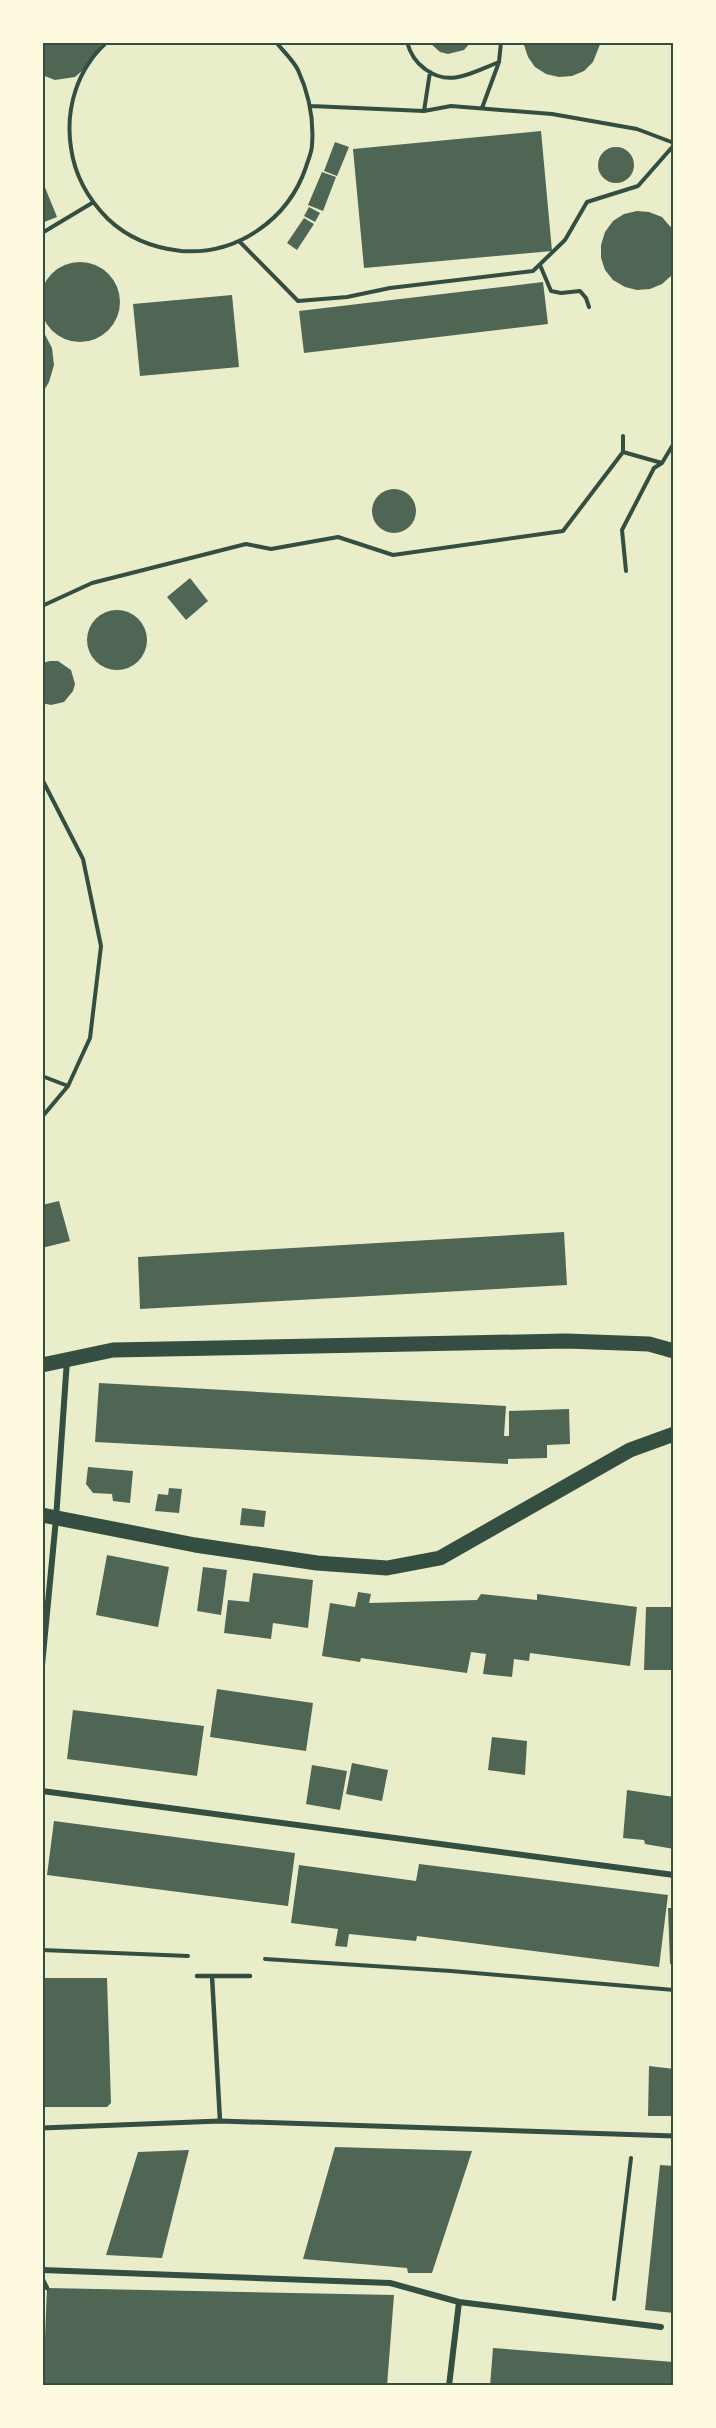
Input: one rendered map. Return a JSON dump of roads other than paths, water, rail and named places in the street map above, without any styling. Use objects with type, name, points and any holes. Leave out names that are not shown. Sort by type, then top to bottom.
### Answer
[{"type":"main road","points":[[42,1365],[113,1350],[554,1342],[649,1344],[674,1351]]},
{"type":"main road","points":[[49,1517],[195,1545],[317,1563],[387,1568],[440,1558],[630,1450],[674,1434]]},
{"type":"street","points":[[42,1665],[49,1517],[67,1360]]},
{"type":"street","points":[[42,1791],[674,1875]]},
{"type":"street","points":[[42,2128],[220,2121],[674,2136]]},
{"type":"street","points":[[42,2270],[390,2283],[459,2302],[661,2327]]},
{"type":"street","points":[[449,2386],[459,2302]]},
{"type":"lane","points":[[197,1976],[250,1976]]},
{"type":"lane","points":[[212,1976],[220,2121]]},
{"type":"lane","points":[[42,2278],[47,2288]]}]
